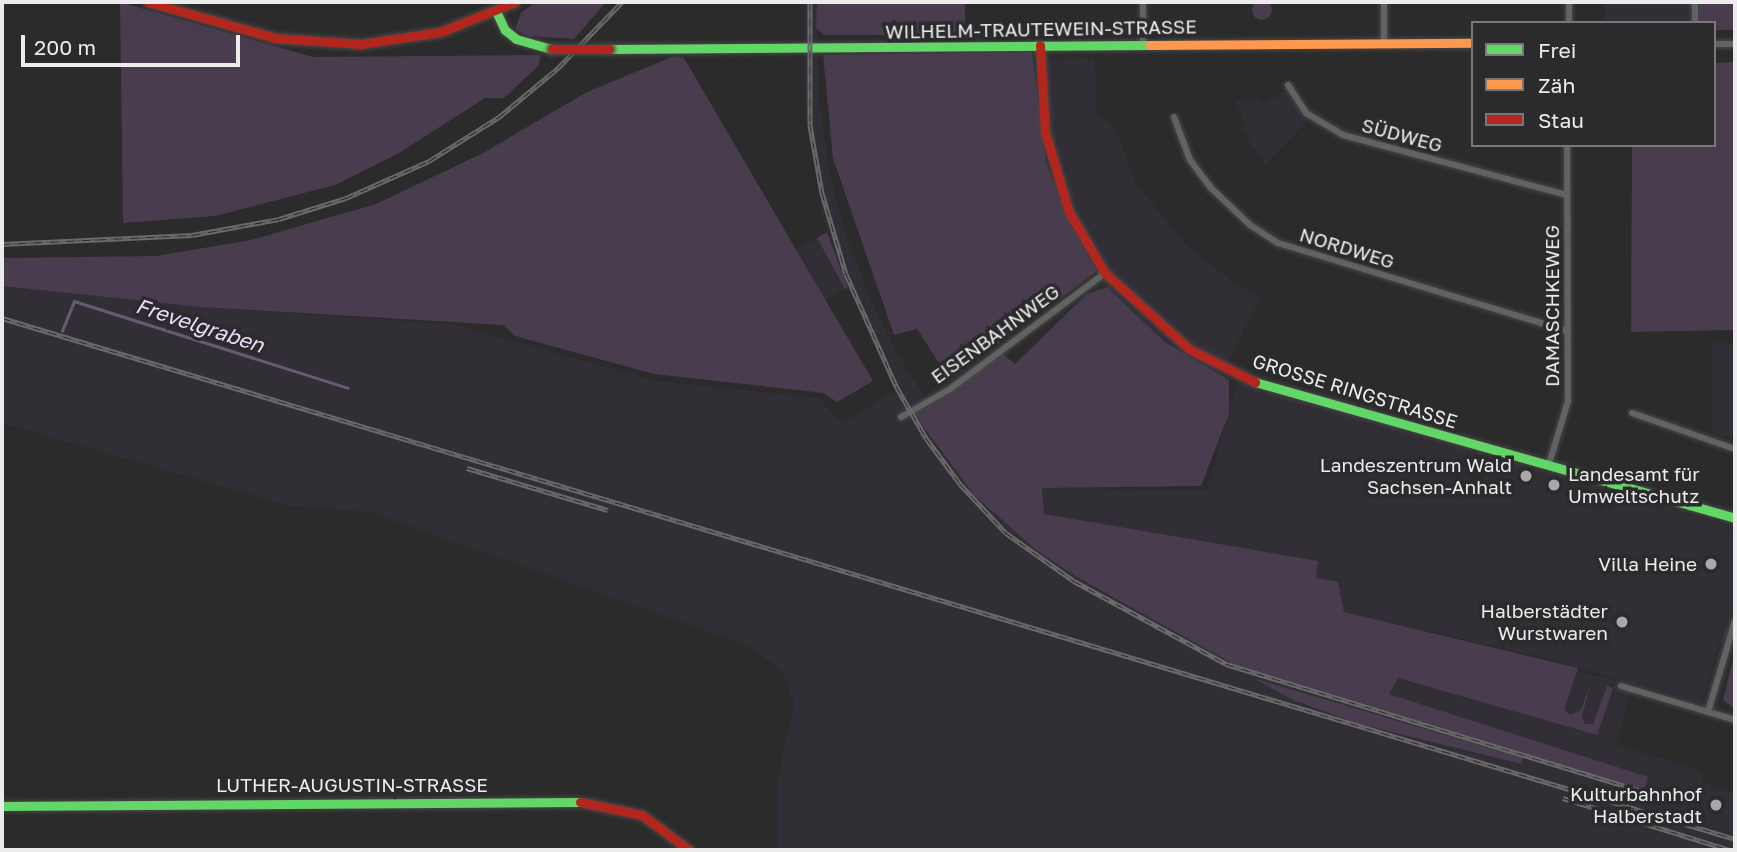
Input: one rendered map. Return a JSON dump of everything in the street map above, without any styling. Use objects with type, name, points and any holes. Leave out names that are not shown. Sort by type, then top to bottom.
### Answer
[{"type":"street","points":[[148,2],[275,38],[315,43],[412,38],[515,2]]},
{"type":"street","points":[[1143,2],[1143,44]]},
{"type":"street","points":[[1384,2],[1384,42]]},
{"type":"street","points":[[1569,2],[1569,21]]},
{"type":"street","points":[[1695,2],[1695,21]]},
{"type":"street","name":"WILHELM-TRAUTEWEIN-STRASSE","points":[[496,10],[505,30],[516,39],[552,49],[1471,43]]},
{"type":"street","points":[[1716,44],[1735,44]]},
{"type":"street","name":"GROSSE RINGSTRASSE","points":[[1040,45],[1044,121],[1057,181],[1082,237],[1105,273],[1169,335],[1229,371],[1333,406],[1735,518]]},
{"type":"street","name":"SÜDWEG","points":[[1288,85],[1306,113],[1343,135],[1567,195]]},
{"type":"street","name":"NORDWEG","points":[[1174,117],[1191,160],[1210,187],[1250,225],[1278,243],[1567,331]]},
{"type":"street","name":"DAMASCHKEWEG","points":[[1549,464],[1568,401],[1567,147]]},
{"type":"street","name":"EISENBAHNWEG","points":[[901,417],[950,389],[1105,273]]},
{"type":"street","points":[[1632,413],[1735,449]]},
{"type":"street","points":[[1708,712],[1735,621]]},
{"type":"street","points":[[1621,685],[1735,720]]},
{"type":"street","name":"LUTHER-AUGUSTIN-STRASSE","points":[[2,806],[584,802],[642,815],[689,850]]},
{"type":"shaded area","points":[[1262,0],[1269,3],[1272,10],[1269,17],[1262,20],[1255,17],[1252,10],[1255,3]]},
{"type":"shaded area","points":[[120,2],[313,57],[541,55],[538,66],[504,98],[485,98],[399,153],[335,185],[215,216],[123,223]]},
{"type":"shaded area","points":[[536,2],[606,2],[574,39],[527,36],[515,29],[521,13]]},
{"type":"shaded area","points":[[804,2],[817,2],[819,98],[829,171],[844,231],[872,303],[896,352],[955,444],[1044,513],[1042,488],[1207,490],[1237,382],[1735,528],[1735,646],[1719,642],[1702,703],[1536,656],[1379,620],[1632,685],[1616,744],[1701,771],[1701,782],[1735,793],[1735,850],[778,850],[777,780],[795,705],[782,671],[749,646],[369,512],[290,506],[2,423],[2,286],[200,307],[451,324],[656,381],[819,398],[842,423],[895,391],[848,288],[823,217],[805,101]]},
{"type":"shaded area","points":[[817,2],[965,2],[965,35],[824,35],[816,28]]},
{"type":"shaded area","points":[[1605,2],[1691,2],[1691,21],[1605,21]]},
{"type":"shaded area","points":[[1699,2],[1735,2],[1735,30],[1716,30],[1716,21],[1699,21]]},
{"type":"shaded area","points":[[1032,52],[1046,162],[1071,226],[1097,271],[950,380],[917,329],[894,335],[833,158],[823,55]]},
{"type":"shaded area","points":[[674,56],[684,58],[873,381],[837,402],[823,393],[654,374],[515,336],[503,325],[200,307],[2,286],[2,258],[156,256],[251,240],[376,204],[483,153],[587,92]]},
{"type":"shaded area","points":[[1095,58],[1096,112],[1116,129],[1135,182],[1185,244],[1232,281],[1261,296],[1221,375],[1165,342],[1126,307],[1107,287],[1065,213],[1042,143],[1036,59]]},
{"type":"shaded area","points":[[1735,62],[1735,330],[1631,332],[1632,147],[1716,147],[1716,63]]},
{"type":"shaded area","points":[[1287,90],[1307,121],[1265,165],[1241,129],[1246,124],[1235,101],[1260,99],[1264,104]]},
{"type":"shaded area","points":[[827,232],[848,288],[845,289],[817,238]]},
{"type":"shaded area","points":[[817,238],[845,289],[825,300],[797,249]]},
{"type":"shaded area","points":[[1107,287],[1165,342],[1229,380],[1229,414],[1201,486],[1042,488],[1044,514],[1318,561],[1316,578],[1338,582],[1344,612],[1578,668],[1564,710],[1570,715],[1581,710],[1590,684],[1582,717],[1585,724],[1593,724],[1607,686],[1613,688],[1597,735],[1398,678],[1389,694],[1648,777],[1644,790],[1235,665],[1075,576],[1035,549],[975,496],[914,414],[1003,354],[1015,364],[1087,294]]},
{"type":"shaded area","points":[[1712,343],[1735,343],[1735,435],[1712,435]]},
{"type":"shaded area","points":[[1735,651],[1735,709],[1723,700]]},
{"type":"shaded area","points":[[1253,678],[1523,758],[1521,764],[1356,723],[1291,699]]},
{"type":"waterway","name":"Frevelgraben","points":[[62,331],[74,301],[348,388]]},
{"type":"railway","points":[[2,244],[192,235],[279,219],[346,198],[429,161],[499,117],[558,68],[622,2]]},
{"type":"railway","points":[[810,2],[810,125],[822,193],[846,274],[896,386],[926,438],[960,484],[1006,533],[1074,581],[1226,664],[1641,791]]},
{"type":"railway","points":[[2,318],[1735,839]]},
{"type":"railway","points":[[467,468],[608,510]]},
{"type":"railway","points":[[1563,798],[1730,850]]},
{"type":"traffic: fast","points":[[496,11],[505,30],[516,39],[552,49]]},
{"type":"traffic: fast","points":[[609,49],[1150,45]]},
{"type":"traffic: fast","points":[[1255,382],[1735,518]]},
{"type":"traffic: fast","points":[[2,806],[580,802]]},
{"type":"traffic: slow","points":[[1150,45],[1471,43]]},
{"type":"traffic: jam","points":[[148,2],[275,38],[361,44],[440,32],[515,2]]},
{"type":"traffic: jam","points":[[1040,45],[1045,132],[1069,212],[1105,273],[1189,349],[1255,382]]},
{"type":"traffic: jam","points":[[552,49],[609,49]]},
{"type":"traffic: jam","points":[[580,802],[642,815],[689,850]]},
{"type":"place","name":"Landeszentrum Wald Sachsen-Anhalt","points":[[1526,476]]},
{"type":"place","name":"Landesamt für Umweltschutz","points":[[1554,485]]},
{"type":"place","name":"Villa Heine","points":[[1711,564]]},
{"type":"place","name":"Halberstädter Wurstwaren","points":[[1622,622]]},
{"type":"place","name":"Kulturbahnhof Halberstadt","points":[[1716,805]]}]
